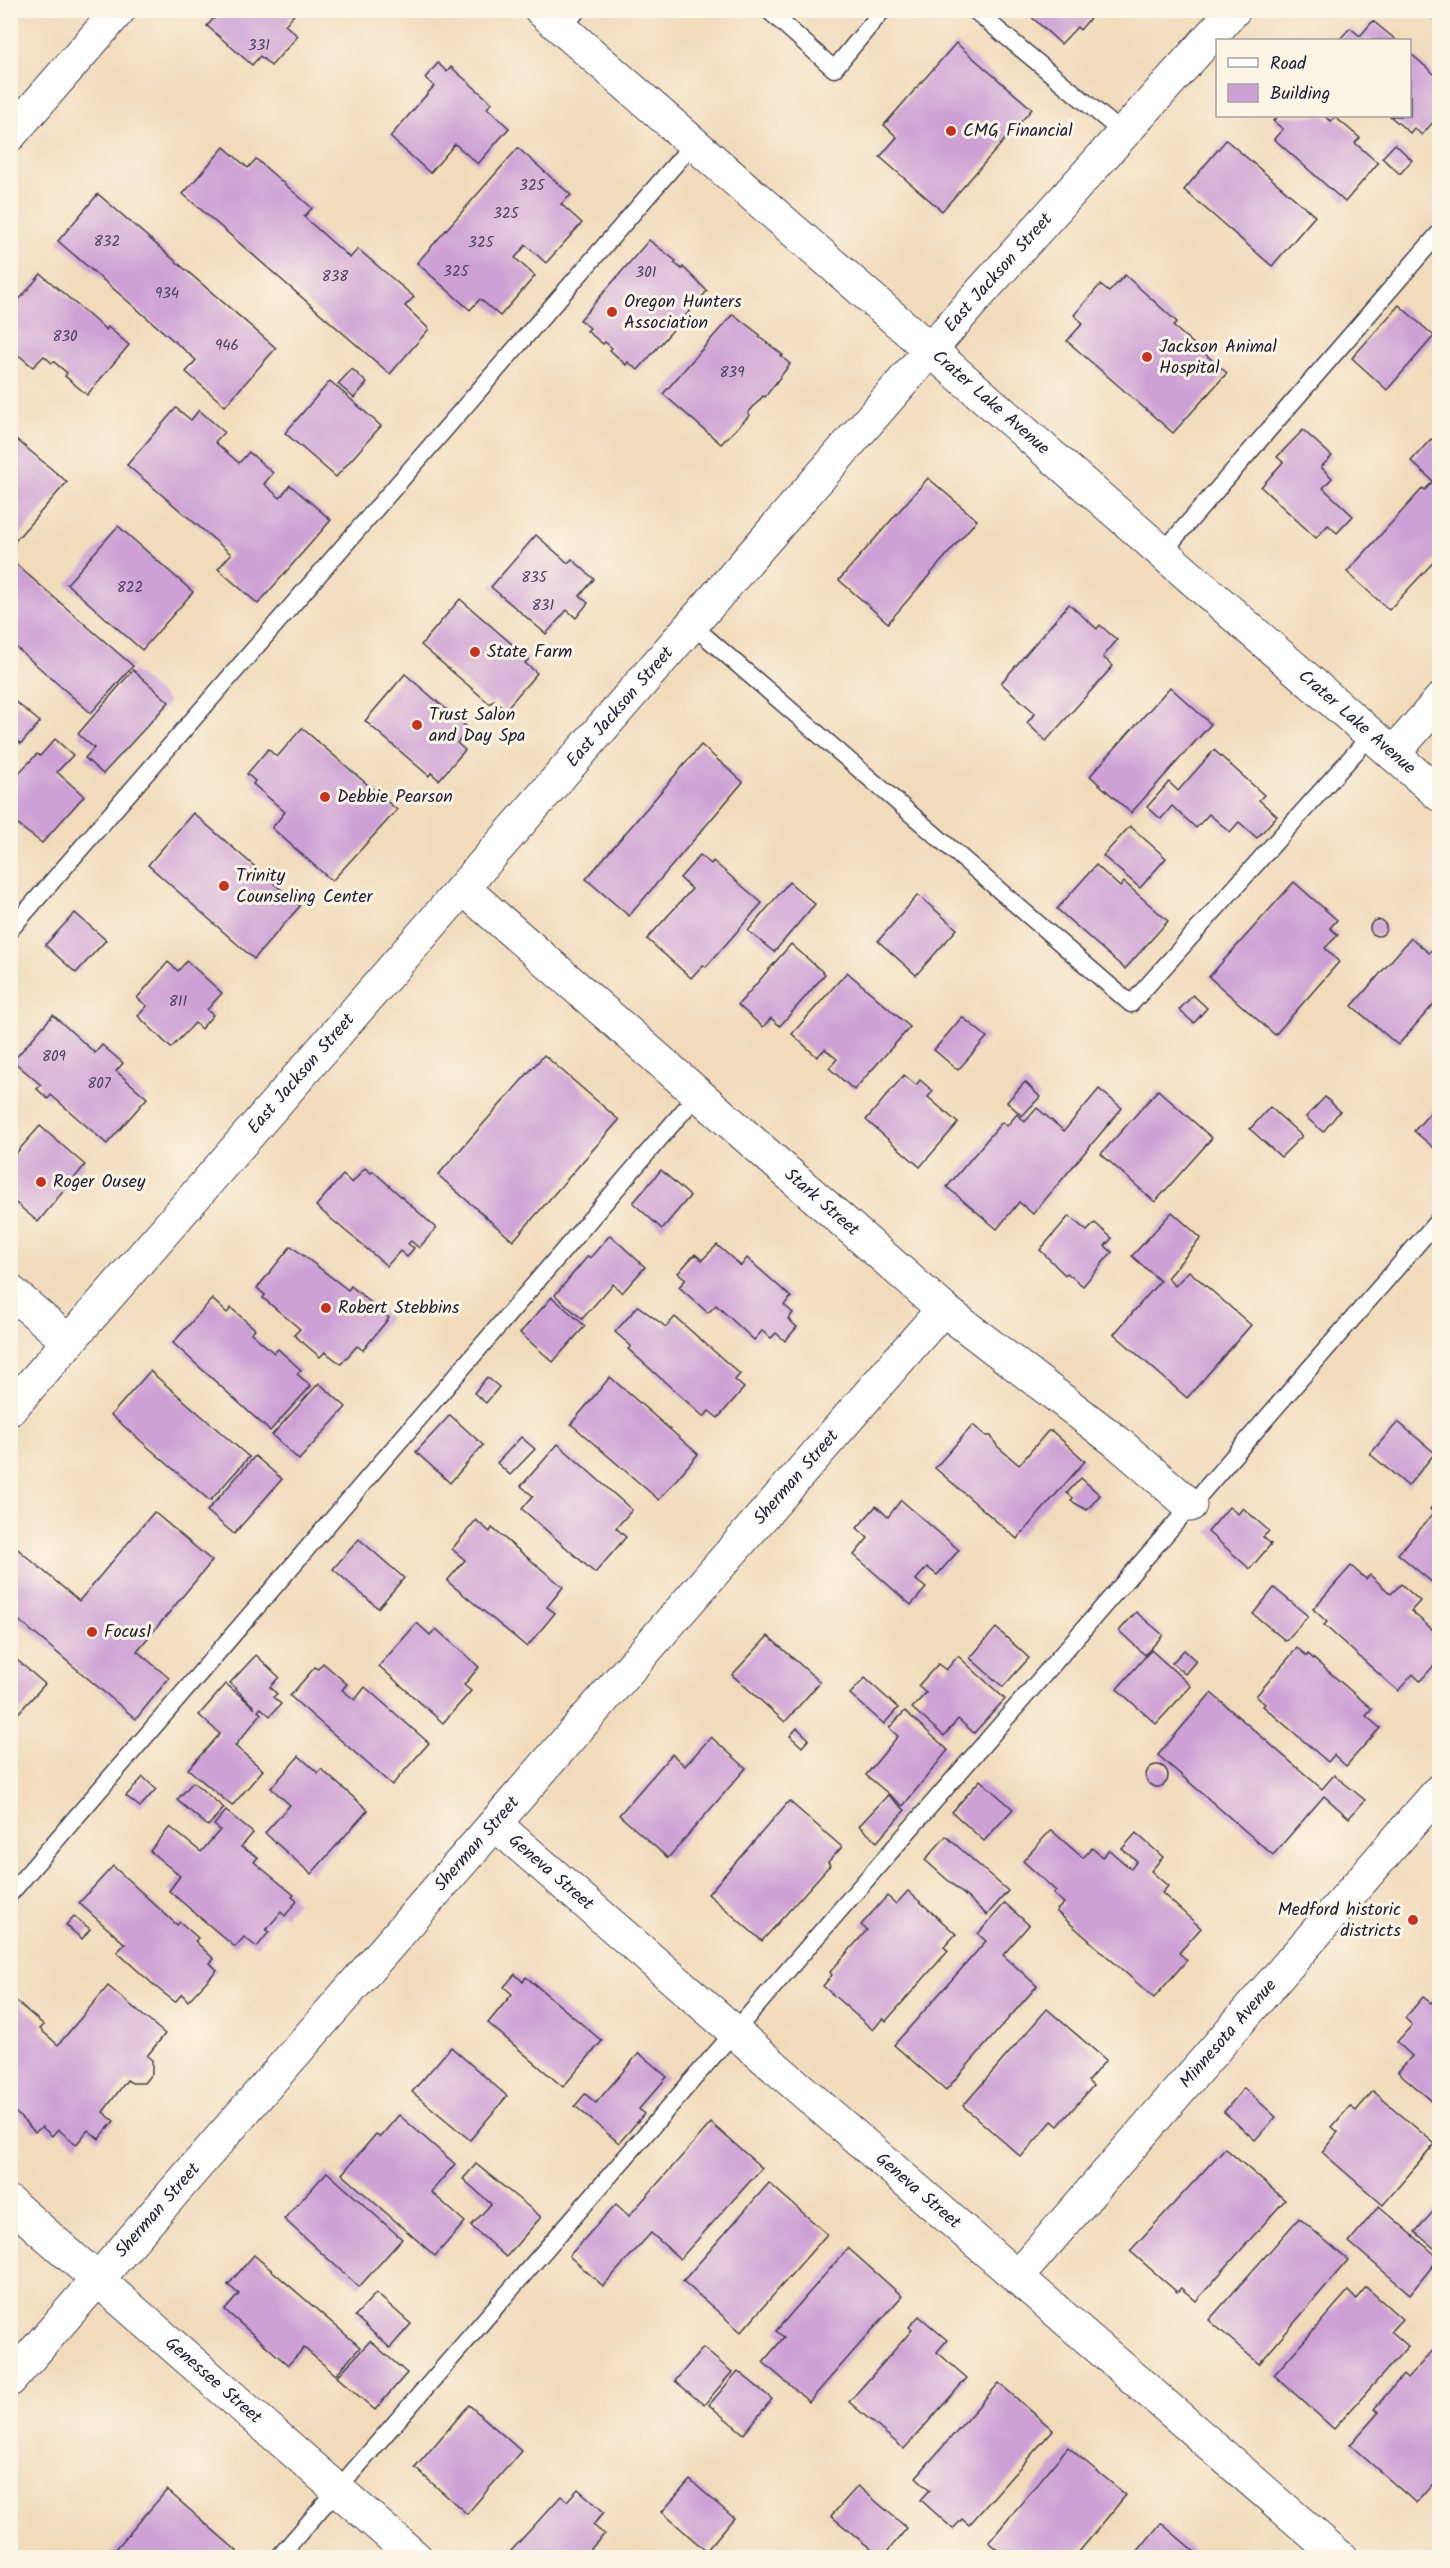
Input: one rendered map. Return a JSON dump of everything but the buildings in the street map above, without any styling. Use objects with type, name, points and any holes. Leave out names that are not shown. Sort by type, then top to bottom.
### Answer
[{"type":"street","points":[[10,135],[119,10]]},
{"type":"street","name":"East Jackson Street","points":[[10,1409],[930,352],[1234,10]]},
{"type":"street","name":"Crater Lake Avenue","points":[[560,16],[692,145],[1440,795]]},
{"type":"street","points":[[1382,745],[1440,700]]},
{"type":"street","name":"Stark Street","points":[[464,888],[943,1309],[1117,1442],[1190,1505]]},
{"type":"street","points":[[10,1291],[69,1342]]},
{"type":"street","name":"Sherman Street","points":[[10,2380],[943,1309]]},
{"type":"street","name":"Minnesota Avenue","points":[[1017,2277],[1440,1790]]},
{"type":"street","name":"Geneva Street","points":[[495,1824],[1341,2558]]},
{"type":"street","name":"Genessee Street","points":[[10,2203],[417,2558]]},
{"type":"lane","points":[[768,10],[834,69],[884,10]]},
{"type":"lane","points":[[975,10],[1124,134]]},
{"type":"lane","points":[[10,930],[692,145]]},
{"type":"lane","points":[[1162,553],[1440,232]]},
{"type":"lane","points":[[692,625],[1131,1004],[1382,745]]},
{"type":"lane","points":[[10,1894],[698,1094]]},
{"type":"lane","points":[[278,2558],[1440,1218]]},
{"type":"place","name":"CMG Financial","points":[[951,131]]},
{"type":"place","name":"Oregon Hunters Association","points":[[612,312]]},
{"type":"place","name":"Jackson Animal Hospital","points":[[1147,357]]},
{"type":"place","name":"State Farm","points":[[475,652]]},
{"type":"place","name":"Trust Salon and Day Spa","points":[[417,725]]},
{"type":"place","name":"Debbie Pearson","points":[[325,797]]},
{"type":"place","name":"Trinity Counseling Center","points":[[224,886]]},
{"type":"place","name":"Roger Ousey","points":[[41,1182]]},
{"type":"place","name":"Robert Stebbins","points":[[326,1308]]},
{"type":"place","name":"Focus1","points":[[92,1632]]},
{"type":"place","name":"Medford historic districts","points":[[1413,1920]]}]
